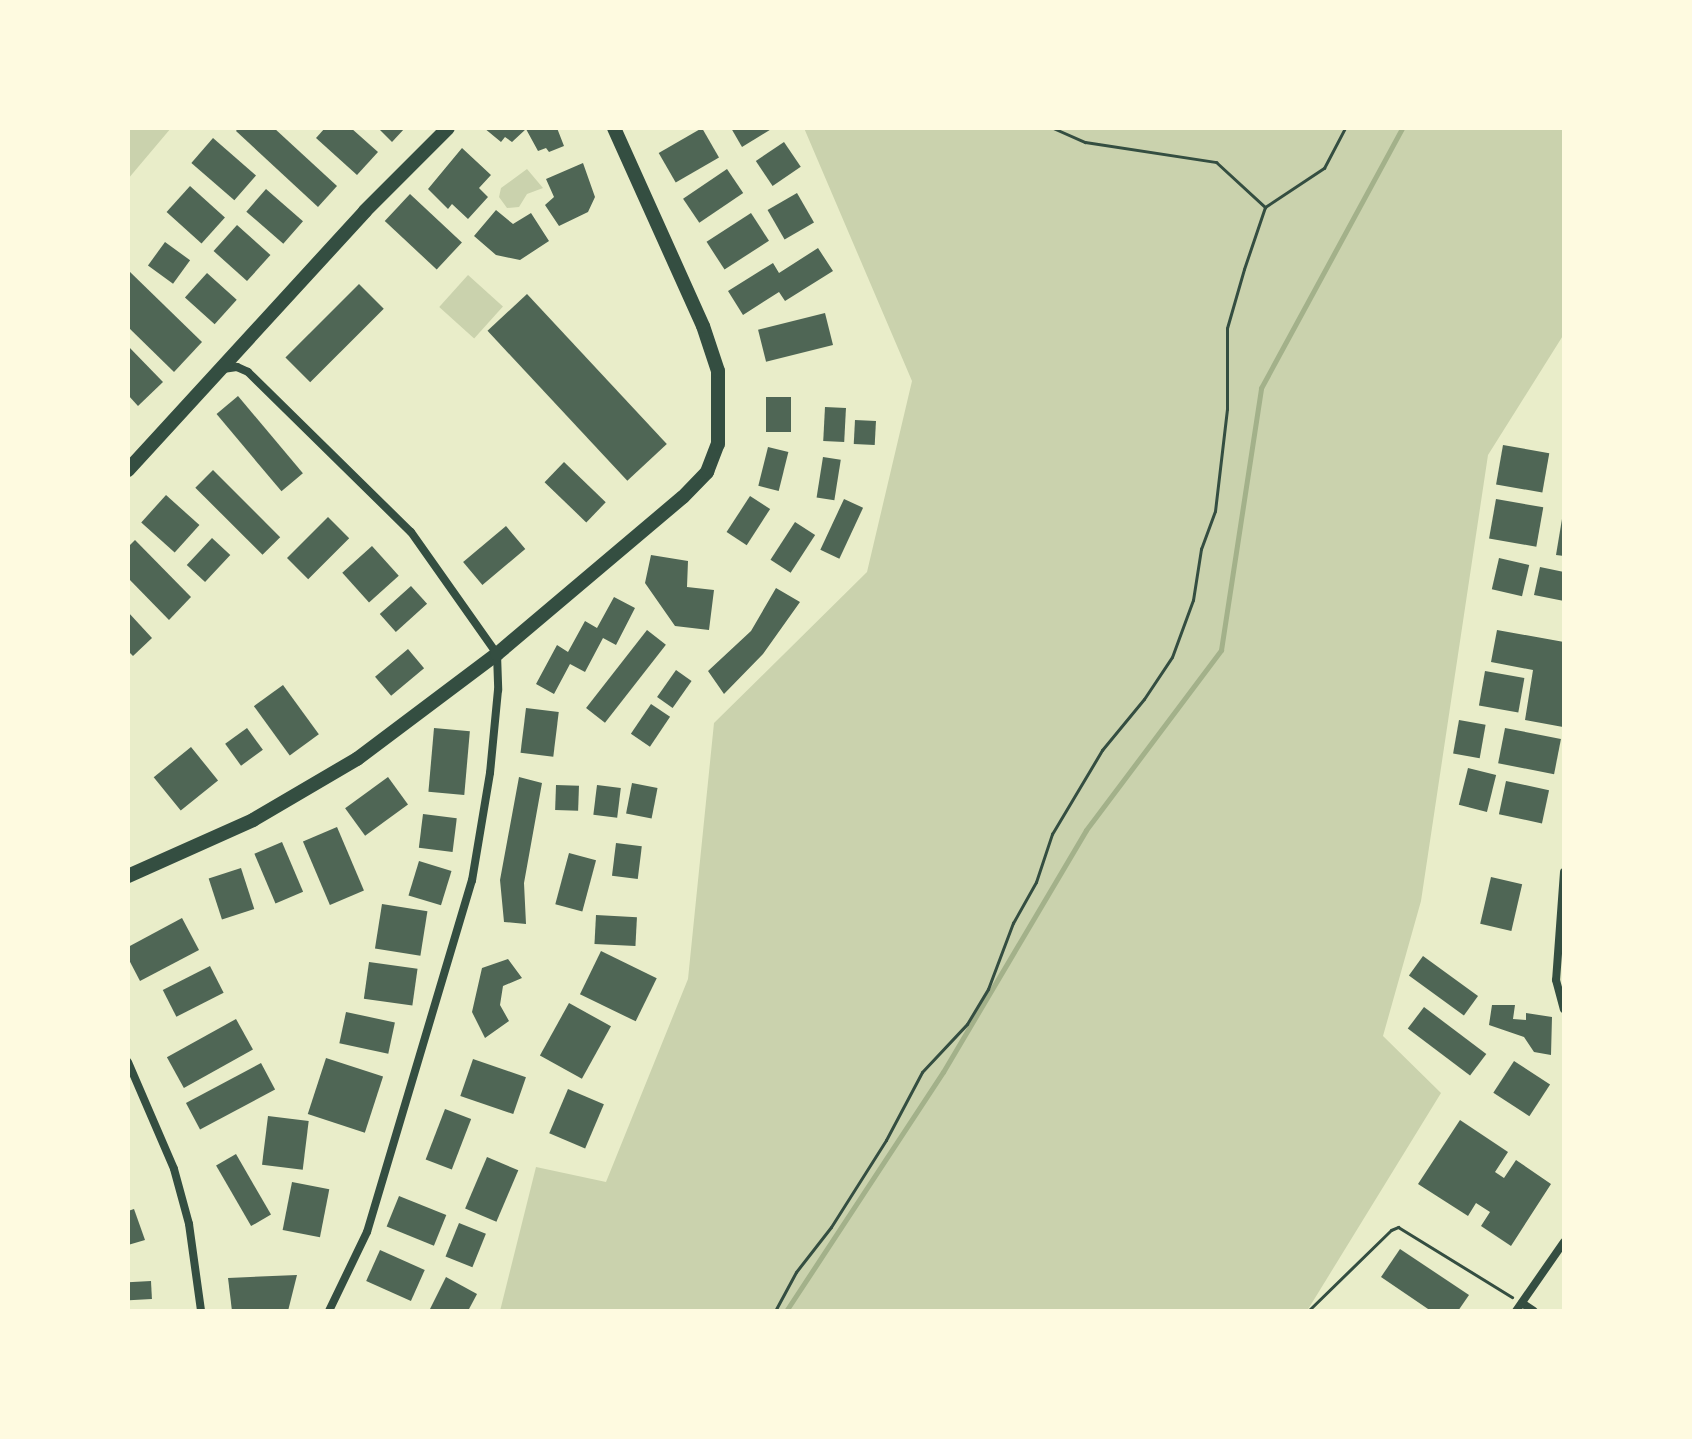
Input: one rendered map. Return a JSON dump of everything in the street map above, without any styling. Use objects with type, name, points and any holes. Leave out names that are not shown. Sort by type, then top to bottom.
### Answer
[{"type":"main road","points":[[128,470],[365,211],[448,128]]},
{"type":"main road","points":[[128,876],[253,820],[357,759],[497,654],[683,497],[707,472],[718,444],[721,407],[718,371],[703,326],[614,128]]},
{"type":"street","points":[[223,369],[237,367],[248,372],[411,532],[497,654],[498,690],[490,773],[472,880],[367,1232],[329,1311]]},
{"type":"street","points":[[1564,872],[1556,980],[1564,1009]]},
{"type":"street","points":[[128,1062],[174,1169],[189,1224],[201,1311]]},
{"type":"street","points":[[1534,1311],[1519,1307],[1564,1242]]},
{"type":"path","points":[[1053,128],[1085,142],[1216,162],[1265,207]]},
{"type":"path","points":[[775,1311],[796,1272],[831,1227],[886,1140],[922,1072],[967,1024],[988,989],[1013,923],[1036,882],[1052,834],[1102,750],[1144,699],[1172,657],[1193,600],[1201,549],[1215,511],[1227,409],[1227,328],[1265,207],[1324,168],[1345,128]]},
{"type":"path","points":[[1308,1311],[1398,1227],[1519,1307]]},
{"type":"green space","points":[[128,128],[171,128],[128,179]]},
{"type":"green space","points":[[804,128],[1564,128],[1564,334],[1488,455],[1421,901],[1383,1036],[1441,1093],[1307,1311],[500,1311],[536,1167],[606,1182],[688,979],[714,723],[867,572],[912,381]]},
{"type":"green space","points":[[527,169],[543,188],[527,194],[519,207],[507,208],[499,197],[501,188]]},
{"type":"green space","points":[[468,275],[503,306],[474,338],[439,307]]},
{"type":"building","points":[[238,128],[274,128],[337,186],[318,207],[236,131]]},
{"type":"building","points":[[325,128],[351,128],[378,152],[357,175],[316,138]]},
{"type":"building","points":[[378,128],[405,128],[392,142]]},
{"type":"building","points":[[484,128],[557,128],[564,146],[549,152],[546,148],[538,151],[526,129],[512,142],[505,137],[501,142]]},
{"type":"building","points":[[702,128],[719,157],[676,182],[659,153]]},
{"type":"building","points":[[731,128],[773,128],[742,147]]},
{"type":"building","points":[[213,138],[256,175],[234,200],[191,163]]},
{"type":"building","points":[[784,142],[801,167],[773,186],[756,161]]},
{"type":"building","points":[[462,148],[491,175],[479,188],[488,197],[468,219],[452,204],[448,209],[428,189]]},
{"type":"building","points":[[583,163],[595,197],[588,212],[559,226],[545,205],[554,197],[546,179]]},
{"type":"building","points":[[727,169],[743,193],[699,223],[683,199]]},
{"type":"building","points":[[190,186],[225,217],[202,243],[167,212]]},
{"type":"building","points":[[266,189],[303,221],[283,244],[246,212]]},
{"type":"building","points":[[797,193],[814,222],[785,239],[768,210]]},
{"type":"building","points":[[410,194],[462,242],[437,269],[385,221]]},
{"type":"building","points":[[496,210],[513,224],[531,213],[549,241],[520,260],[496,255],[474,236]]},
{"type":"building","points":[[751,213],[769,241],[725,270],[707,242]]},
{"type":"building","points":[[237,225],[270,255],[247,281],[214,251]]},
{"type":"building","points":[[165,242],[190,260],[173,284],[148,265]]},
{"type":"building","points":[[818,248],[833,271],[785,301],[779,292],[743,315],[728,291],[773,263],[779,273]]},
{"type":"building","points":[[128,270],[202,342],[174,372],[128,327]]},
{"type":"building","points":[[207,273],[237,300],[215,324],[185,298]]},
{"type":"building","points":[[359,284],[384,309],[310,382],[285,358]]},
{"type":"building","points":[[527,294],[667,444],[627,481],[488,331]]},
{"type":"building","points":[[825,313],[833,345],[766,362],[758,330]]},
{"type":"building","points":[[128,346],[163,382],[138,406],[128,395]]},
{"type":"building","points":[[238,396],[303,473],[281,491],[217,414]]},
{"type":"building","points":[[766,397],[791,397],[791,432],[766,432]]},
{"type":"building","points":[[825,407],[846,408],[844,442],[823,441]]},
{"type":"building","points":[[855,420],[876,421],[875,445],[854,444]]},
{"type":"building","points":[[1503,445],[1549,453],[1542,493],[1496,484]]},
{"type":"building","points":[[768,447],[788,452],[779,491],[758,486]]},
{"type":"building","points":[[823,457],[841,460],[834,500],[817,497]]},
{"type":"building","points":[[564,462],[606,502],[586,522],[545,482]]},
{"type":"building","points":[[213,470],[280,537],[262,555],[195,488]]},
{"type":"building","points":[[166,495],[199,525],[175,553],[141,522]]},
{"type":"building","points":[[750,496],[770,509],[747,545],[727,532]]},
{"type":"building","points":[[844,499],[863,508],[839,559],[820,550]]},
{"type":"building","points":[[1496,499],[1543,507],[1536,547],[1489,538]]},
{"type":"building","points":[[328,517],[349,538],[308,579],[287,558]]},
{"type":"building","points":[[1564,519],[1564,556],[1556,555]]},
{"type":"building","points":[[795,522],[815,535],[791,573],[770,560]]},
{"type":"building","points":[[506,526],[525,549],[482,585],[463,562]]},
{"type":"building","points":[[212,538],[230,555],[205,582],[187,565]]},
{"type":"building","points":[[135,540],[191,597],[169,620],[128,578],[128,547]]},
{"type":"building","points":[[372,546],[399,576],[369,602],[342,573]]},
{"type":"building","points":[[651,555],[688,561],[687,587],[714,590],[709,630],[675,626],[645,583]]},
{"type":"building","points":[[1499,558],[1529,565],[1522,596],[1492,589]]},
{"type":"building","points":[[1540,567],[1564,572],[1564,601],[1534,595]]},
{"type":"building","points":[[411,586],[427,604],[396,632],[380,614]]},
{"type":"building","points":[[776,588],[800,602],[763,654],[724,694],[708,671],[751,631]]},
{"type":"building","points":[[614,597],[635,608],[616,645],[603,638],[585,672],[570,664],[554,694],[536,684],[557,645],[568,652],[585,621],[597,628]]},
{"type":"building","points":[[128,612],[152,638],[133,656],[128,651]]},
{"type":"building","points":[[647,630],[666,645],[605,723],[586,708]]},
{"type":"building","points":[[1497,630],[1564,642],[1563,727],[1525,720],[1533,670],[1491,662]]},
{"type":"building","points":[[408,649],[424,668],[391,696],[375,677]]},
{"type":"building","points":[[676,670],[692,681],[673,708],[657,697]]},
{"type":"building","points":[[1485,671],[1524,678],[1518,712],[1479,705]]},
{"type":"building","points":[[283,685],[319,734],[290,756],[254,706]]},
{"type":"building","points":[[651,704],[670,717],[650,747],[631,734]]},
{"type":"building","points":[[526,708],[559,712],[553,757],[521,753]]},
{"type":"building","points":[[1459,720],[1486,725],[1480,758],[1453,753]]},
{"type":"building","points":[[247,728],[263,750],[241,766],[225,744]]},
{"type":"building","points":[[434,728],[470,731],[464,795],[428,792]]},
{"type":"building","points":[[1505,728],[1561,739],[1554,774],[1498,763]]},
{"type":"building","points":[[191,747],[218,780],[181,811],[154,777]]},
{"type":"building","points":[[1468,768],[1496,775],[1487,812],[1459,805]]},
{"type":"building","points":[[388,777],[408,805],[365,836],[345,808]]},
{"type":"building","points":[[519,777],[542,783],[524,883],[526,924],[504,922],[500,880]]},
{"type":"building","points":[[1506,781],[1549,790],[1542,823],[1499,814]]},
{"type":"building","points":[[632,783],[658,788],[652,818],[626,813]]},
{"type":"building","points":[[556,785],[579,786],[578,811],[555,810]]},
{"type":"building","points":[[597,785],[621,788],[617,818],[593,815]]},
{"type":"building","points":[[423,814],[457,818],[453,852],[419,848]]},
{"type":"building","points":[[337,827],[364,891],[330,905],[303,841]]},
{"type":"building","points":[[282,842],[303,892],[275,903],[254,854]]},
{"type":"building","points":[[616,843],[642,846],[638,879],[612,876]]},
{"type":"building","points":[[569,853],[596,860],[582,911],[555,904]]},
{"type":"building","points":[[419,861],[452,871],[441,905],[408,895]]},
{"type":"building","points":[[241,868],[254,909],[222,919],[209,879]]},
{"type":"building","points":[[1491,877],[1522,884],[1511,931],[1480,924]]},
{"type":"building","points":[[382,904],[427,911],[420,956],[375,948]]},
{"type":"building","points":[[596,915],[637,917],[635,946],[594,944]]},
{"type":"building","points":[[182,918],[199,950],[140,981],[128,958],[128,947]]},
{"type":"building","points":[[601,951],[657,978],[636,1021],[580,994]]},
{"type":"building","points":[[1423,956],[1478,996],[1464,1015],[1409,975]]},
{"type":"building","points":[[508,959],[522,978],[503,986],[500,1005],[509,1021],[485,1038],[472,1012],[482,968]]},
{"type":"building","points":[[369,962],[418,969],[412,1005],[364,999]]},
{"type":"building","points":[[210,966],[224,993],[176,1017],[163,990]]},
{"type":"building","points":[[569,1003],[611,1026],[582,1079],[540,1055]]},
{"type":"building","points":[[1492,1005],[1515,1005],[1513,1019],[1526,1020],[1526,1013],[1552,1017],[1551,1055],[1534,1052],[1524,1037],[1489,1025]]},
{"type":"building","points":[[1424,1007],[1486,1054],[1470,1076],[1408,1029]]},
{"type":"building","points":[[346,1012],[395,1022],[388,1054],[339,1043]]},
{"type":"building","points":[[236,1019],[253,1050],[184,1088],[167,1057]]},
{"type":"building","points":[[326,1058],[383,1077],[365,1133],[308,1114]]},
{"type":"building","points":[[473,1059],[526,1077],[513,1114],[460,1096]]},
{"type":"building","points":[[1514,1061],[1550,1084],[1529,1116],[1493,1093]]},
{"type":"building","points":[[261,1063],[275,1089],[200,1129],[186,1103]]},
{"type":"building","points":[[568,1089],[604,1104],[585,1148],[549,1133]]},
{"type":"building","points":[[445,1109],[471,1119],[452,1169],[426,1159]]},
{"type":"building","points":[[268,1116],[309,1121],[303,1170],[262,1165]]},
{"type":"building","points":[[1460,1120],[1508,1152],[1495,1172],[1504,1178],[1516,1160],[1551,1184],[1511,1246],[1481,1226],[1490,1212],[1476,1203],[1468,1216],[1418,1184]]},
{"type":"building","points":[[236,1154],[271,1215],[251,1226],[216,1166]]},
{"type":"building","points":[[487,1157],[518,1170],[496,1222],[465,1209]]},
{"type":"building","points":[[292,1182],[329,1189],[320,1237],[283,1230]]},
{"type":"building","points":[[399,1196],[446,1215],[434,1246],[387,1227]]},
{"type":"building","points":[[134,1209],[145,1240],[128,1245],[128,1211]]},
{"type":"building","points":[[459,1223],[486,1234],[472,1267],[446,1256]]},
{"type":"building","points":[[1400,1249],[1469,1295],[1458,1311],[1431,1311],[1381,1277]]},
{"type":"building","points":[[380,1250],[425,1270],[411,1301],[366,1281]]},
{"type":"building","points":[[297,1275],[288,1311],[232,1311],[228,1278]]},
{"type":"building","points":[[446,1277],[477,1294],[468,1311],[429,1311]]},
{"type":"building","points":[[151,1281],[152,1299],[129,1300],[128,1282]]},
{"type":"waterway","points":[[786,1311],[943,1072],[1086,830],[1221,650],[1261,388],[1402,128]]}]
